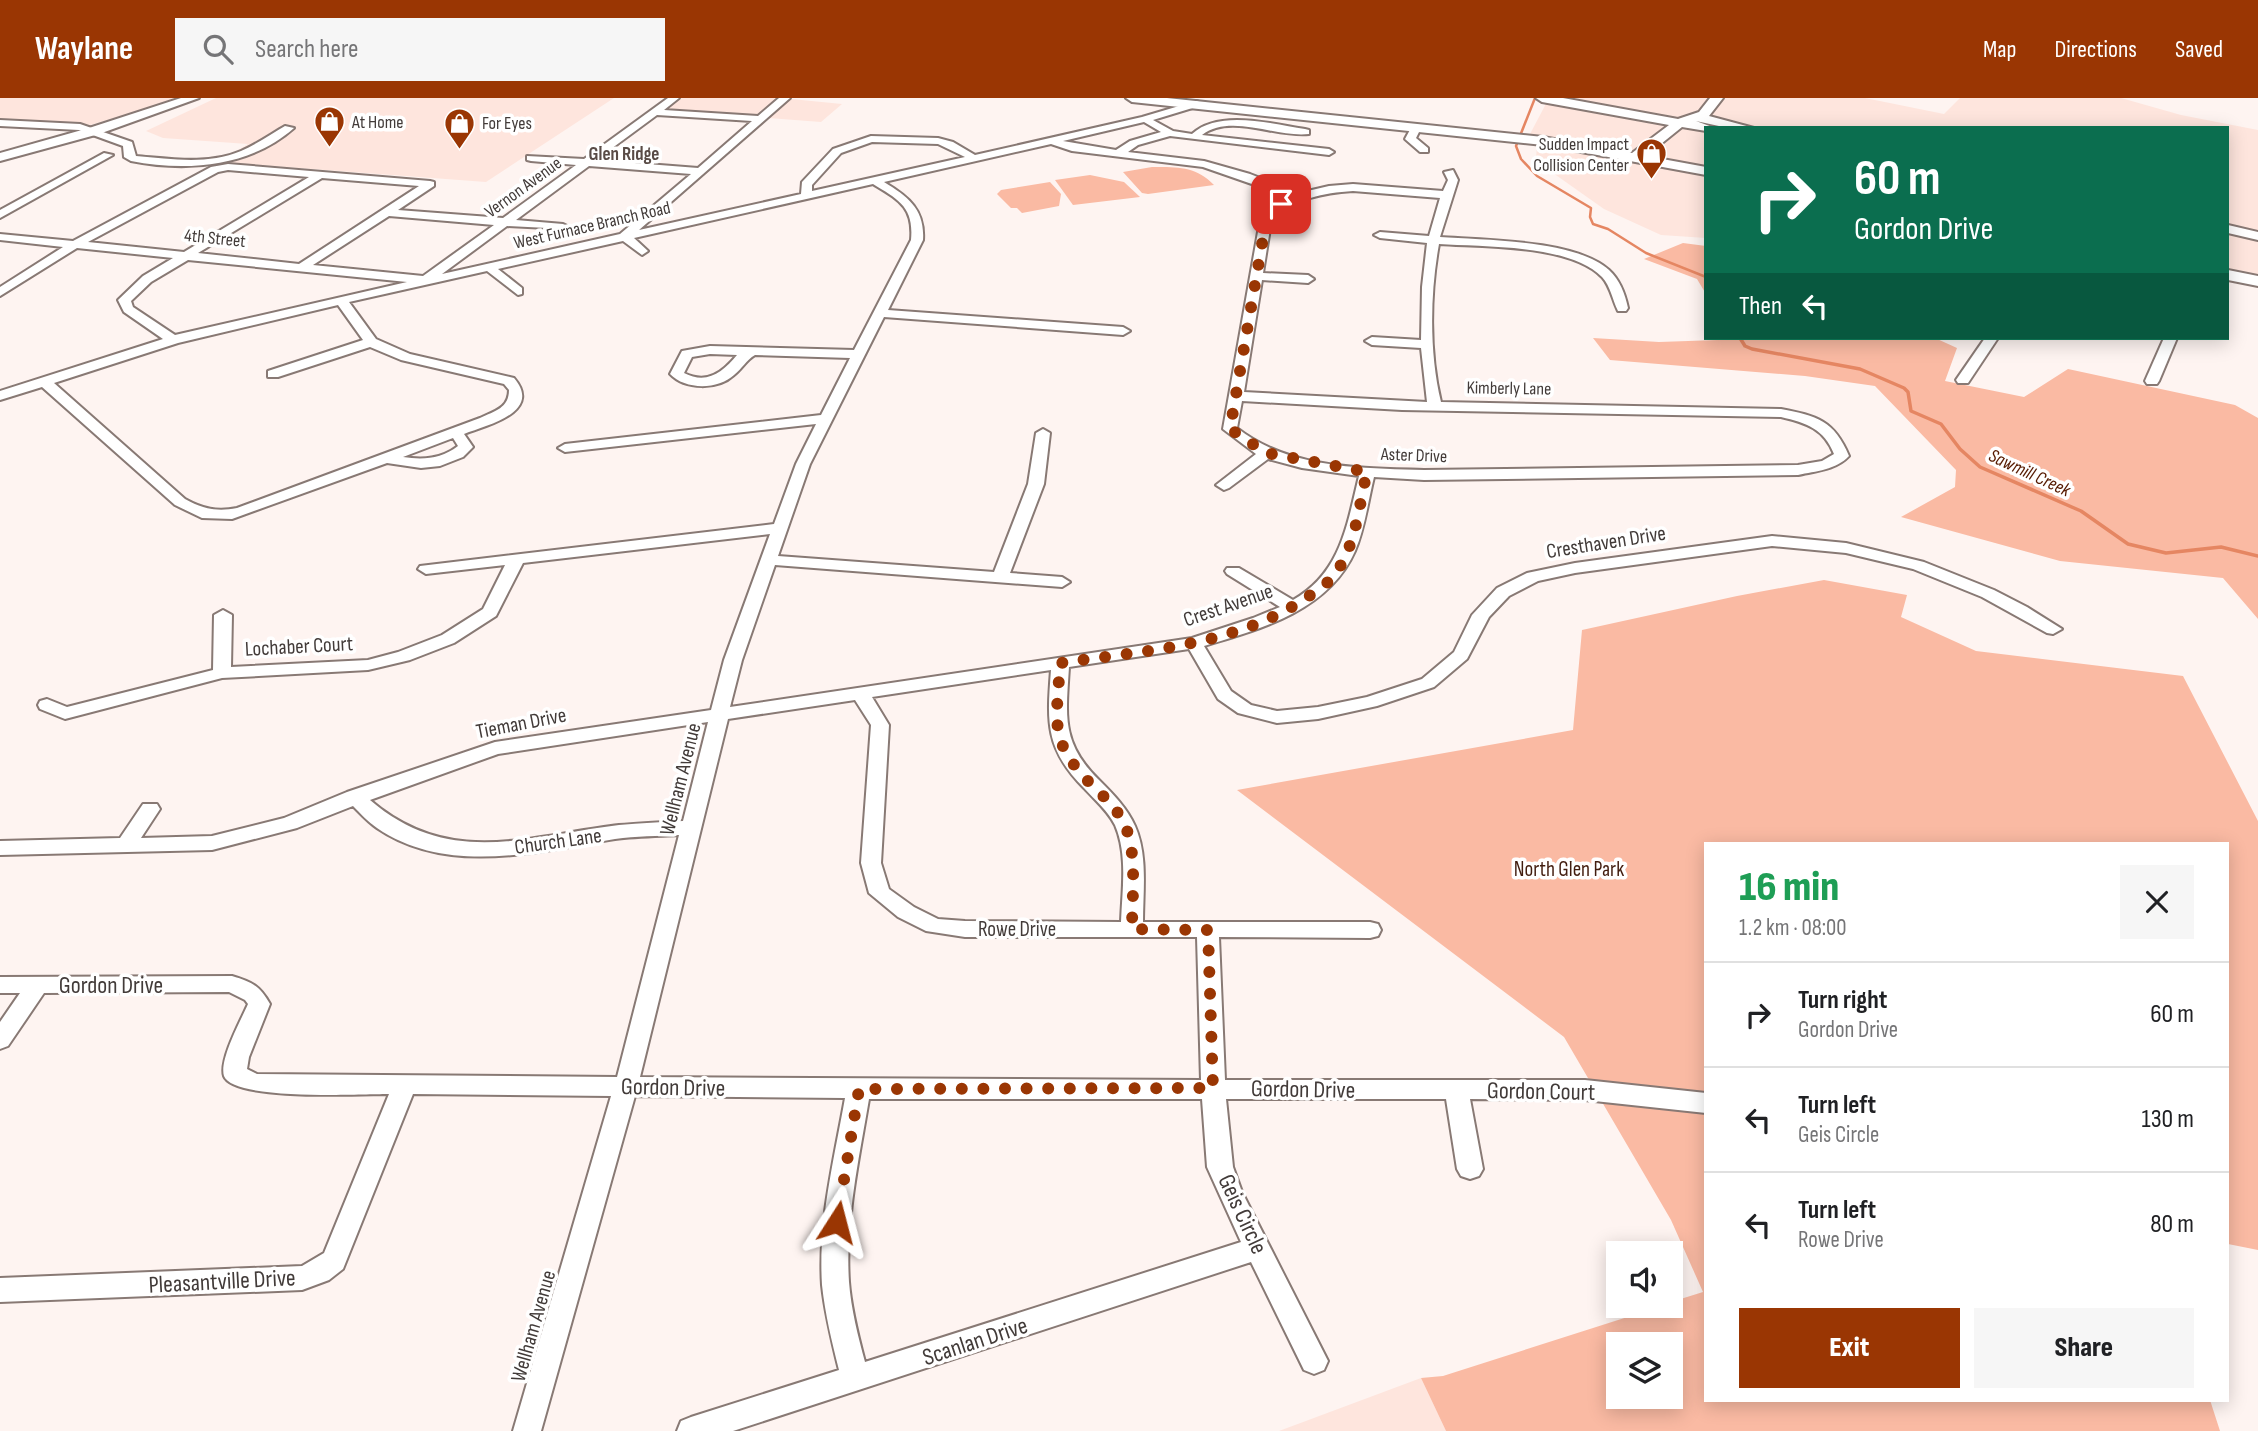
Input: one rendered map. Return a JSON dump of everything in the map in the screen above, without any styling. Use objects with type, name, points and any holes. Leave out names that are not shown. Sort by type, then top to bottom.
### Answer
[{"type":"main road","points":[[94,131],[193,98]]},
{"type":"main road","points":[[0,157],[159,115],[205,98]]},
{"type":"main road","points":[[1132,98],[1536,140],[1704,171]]},
{"type":"main road","points":[[1542,98],[1732,126]]},
{"type":"main road","points":[[1590,98],[1643,107],[1704,126]]},
{"type":"main road","points":[[1643,107],[1682,108],[1705,98]]},
{"type":"main road","points":[[1636,157],[1686,120],[1705,98]]},
{"type":"main road","points":[[1686,120],[1703,115],[1717,98]]},
{"type":"main road","points":[[2229,220],[2258,226]]},
{"type":"main road","points":[[2229,229],[2258,236]]},
{"type":"main road","points":[[2229,275],[2258,281]]},
{"type":"street","name":"Vernon Avenue","points":[[426,280],[674,98]]},
{"type":"street","points":[[642,251],[625,236],[785,98]]},
{"type":"street","name":"West Furnace Branch Road","points":[[0,396],[173,340],[426,280],[1052,141],[1196,104]]},
{"type":"street","points":[[656,111],[760,119]]},
{"type":"street","points":[[1145,119],[1170,133],[1329,152]]},
{"type":"street","points":[[0,123],[70,126],[94,131],[128,144],[129,157],[135,159],[192,163],[237,156],[289,128]]},
{"type":"street","points":[[1194,137],[1204,127],[1221,124],[1305,132]]},
{"type":"street","points":[[1416,128],[1410,139],[1424,150]]},
{"type":"street","points":[[1119,153],[1134,143],[1170,133]]},
{"type":"street","points":[[807,194],[806,184],[837,151],[871,139],[938,141],[949,144],[973,158]]},
{"type":"street","points":[[1052,141],[1072,148],[1225,168],[1295,195],[1377,189],[1446,195]]},
{"type":"street","points":[[0,215],[108,155]]},
{"type":"street","points":[[531,158],[700,171]]},
{"type":"street","points":[[0,292],[76,244],[219,168],[430,184],[303,266]]},
{"type":"street","points":[[1436,406],[1427,368],[1428,263],[1446,195],[1453,180],[1449,172]]},
{"type":"street","points":[[173,340],[128,309],[124,300],[147,279],[320,175]]},
{"type":"street","name":"Wellham Avenue","points":[[527,1431],[626,1087],[733,660],[803,464],[908,259],[919,229],[919,219],[910,205],[874,180]]},
{"type":"street","name":"Aster Drive","points":[[1295,195],[1267,215],[1230,429],[1266,453],[1367,472],[1477,476],[1798,470],[1826,465],[1842,456],[1835,436],[1815,420],[1781,413]]},
{"type":"street","points":[[386,212],[563,227]]},
{"type":"street","points":[[1380,235],[1541,249],[1584,261],[1602,268],[1611,278],[1619,293],[1622,307]]},
{"type":"street","name":"4th Street","points":[[0,237],[426,280]]},
{"type":"street","points":[[489,267],[518,291]]},
{"type":"street","points":[[1256,276],[1308,279]]},
{"type":"street","points":[[44,382],[188,507],[206,515],[219,516],[241,512],[457,434],[509,410],[516,399],[516,390],[509,381],[406,357],[371,342],[341,300]]},
{"type":"street","points":[[880,313],[1123,331]]},
{"type":"street","points":[[1963,380],[1990,340]]},
{"type":"street","points":[[2152,381],[2169,340]]},
{"type":"street","points":[[1372,341],[1428,344]]},
{"type":"street","points":[[273,374],[371,342]]},
{"type":"street","points":[[753,351],[738,358],[730,373],[715,380],[694,382],[677,374],[683,358],[693,352],[753,351],[860,354]]},
{"type":"street","name":"Kimberly Lane","points":[[1236,396],[1436,406],[1781,413]]},
{"type":"street","points":[[565,448],[825,419]]},
{"type":"street","points":[[1000,578],[1035,484],[1043,433]]},
{"type":"street","points":[[1224,485],[1266,453]]},
{"type":"street","name":"Crest Avenue","points":[[1060,663],[1194,643],[1246,628],[1293,607],[1335,575],[1347,552],[1367,472]]},
{"type":"street","points":[[426,569],[779,528]]},
{"type":"street","name":"Cresthaven Drive","points":[[1194,643],[1224,695],[1245,709],[1277,717],[1318,713],[1371,702],[1428,683],[1461,655],[1481,615],[1503,592],[1533,577],[1575,568],[1772,541],[1804,541],[1843,548],[1931,570],[2019,607],[2053,629]]},
{"type":"street","name":"Lochaber Court","points":[[47,705],[65,713],[222,673],[368,665],[404,656],[448,639],[490,612],[516,560]]},
{"type":"street","points":[[768,560],[1062,582]]},
{"type":"street","points":[[1233,571],[1293,607]]},
{"type":"street","points":[[222,673],[223,615]]},
{"type":"street","points":[[1060,663],[1057,718],[1062,750],[1072,766],[1120,816],[1131,843],[1132,929]]},
{"type":"street","name":"Tieman Drive","points":[[0,848],[212,843],[290,823],[354,797],[495,748],[1060,663]]},
{"type":"street","name":"Rowe Drive","points":[[860,693],[880,725],[871,863],[880,893],[906,912],[934,926],[965,929],[1370,930]]},
{"type":"street","name":"Church Lane","points":[[354,797],[384,823],[419,840],[457,848],[520,849],[618,832],[692,828]]},
{"type":"street","points":[[125,847],[150,809]]},
{"type":"street","name":"Geis Circle","points":[[1208,930],[1215,1133],[1220,1167],[1230,1194],[1314,1361]]},
{"type":"street","name":"Gordon Drive","points":[[0,985],[232,984],[253,994],[259,1004],[237,1057],[234,1074],[255,1083],[859,1089],[1456,1090]]},
{"type":"street","points":[[0,1040],[38,985]]},
{"type":"street","name":"Pleasantville Drive","points":[[0,1290],[302,1279],[320,1272],[334,1261],[405,1084]]},
{"type":"street","points":[[855,1380],[840,1316],[835,1270],[837,1222],[859,1089]]},
{"type":"street","name":"Gordon Court","points":[[1471,1169],[1456,1090],[1585,1090],[1704,1103]]},
{"type":"street","name":"Scanlan Drive","points":[[691,1431],[1258,1248]]},
{"type":"shaded area","points":[[0,98],[184,98],[90,125],[0,121]]},
{"type":"shaded area","points":[[216,98],[614,98],[486,182],[231,163],[232,154],[248,144],[163,138],[146,131]]},
{"type":"shaded area","points":[[681,98],[781,98],[842,104],[821,122],[664,110]]},
{"type":"shaded area","points":[[1549,98],[1865,98],[1944,114],[1960,98],[2121,98],[2181,115],[2258,130],[2258,275],[2229,269],[2229,126],[1704,126],[1704,168],[1530,134]]},
{"type":"shaded area","points":[[1537,143],[1582,149],[1704,174],[1704,238],[1661,235],[1604,209],[1536,161]]},
{"type":"shaded area","points":[[1421,1378],[1446,1431],[1279,1431]]},
{"type":"green space","points":[[1152,167],[1193,171],[1214,185],[1148,194],[1142,193],[1123,172]]},
{"type":"green space","points":[[1090,175],[1124,182],[1140,197],[1073,205],[1055,180]]},
{"type":"green space","points":[[1050,182],[1061,194],[1059,206],[1022,213],[1017,208],[1011,208],[997,194],[1001,190]]},
{"type":"green space","points":[[1683,243],[1704,246],[1704,291],[1697,279],[1644,259]]},
{"type":"green space","points":[[1593,338],[1659,342],[1939,340],[1957,348],[1945,381],[2024,397],[2068,369],[2235,405],[2258,418],[2258,619],[2223,578],[2060,561],[1901,517],[1955,487],[1956,470],[1875,386],[1805,376],[1610,360]]},
{"type":"green space","name":"North Glen Park","points":[[1824,580],[1907,595],[1901,617],[1976,651],[2183,676],[2258,821],[2258,1250],[2229,1244],[2229,842],[1704,842],[1704,1402],[2211,1402],[2220,1431],[1446,1431],[1421,1378],[1443,1376],[1624,1318],[1683,1318],[1683,1298],[1703,1292],[1683,1247],[1683,1241],[1680,1241],[1671,1220],[1564,1037],[1237,790],[1573,730],[1582,630]]},
{"type":"waterway","name":"Sawmill Creek","points":[[1535,98],[1516,146],[1521,159],[1537,176],[1591,208],[1590,217],[1593,224],[1608,229],[1646,253],[1704,276]]},
{"type":"waterway","name":"Sawmill Creek","points":[[1741,340],[1745,346],[1752,349],[1860,369],[1904,388],[1908,392],[1911,411],[1941,424],[1960,449],[1980,467],[2081,511],[2128,544],[2166,553],[2221,547],[2258,556]]},
{"type":"place","name":"At Home","points":[[329,149]]},
{"type":"place","name":"For Eyes","points":[[459,150]]},
{"type":"place","name":"Sudden Impact Collision Center","points":[[1652,181]]},
{"type":"district","name":"Glen Ridge","points":[[624,153]]},
{"type":"route","points":[[837,1222],[859,1089],[1213,1088],[1208,930],[1132,929],[1131,843],[1127,829],[1112,805],[1072,766],[1062,750],[1057,718],[1060,663],[1194,643],[1246,628],[1293,607],[1314,592],[1335,575],[1347,552],[1367,472],[1266,453],[1230,429],[1267,215],[1281,204]]}]
